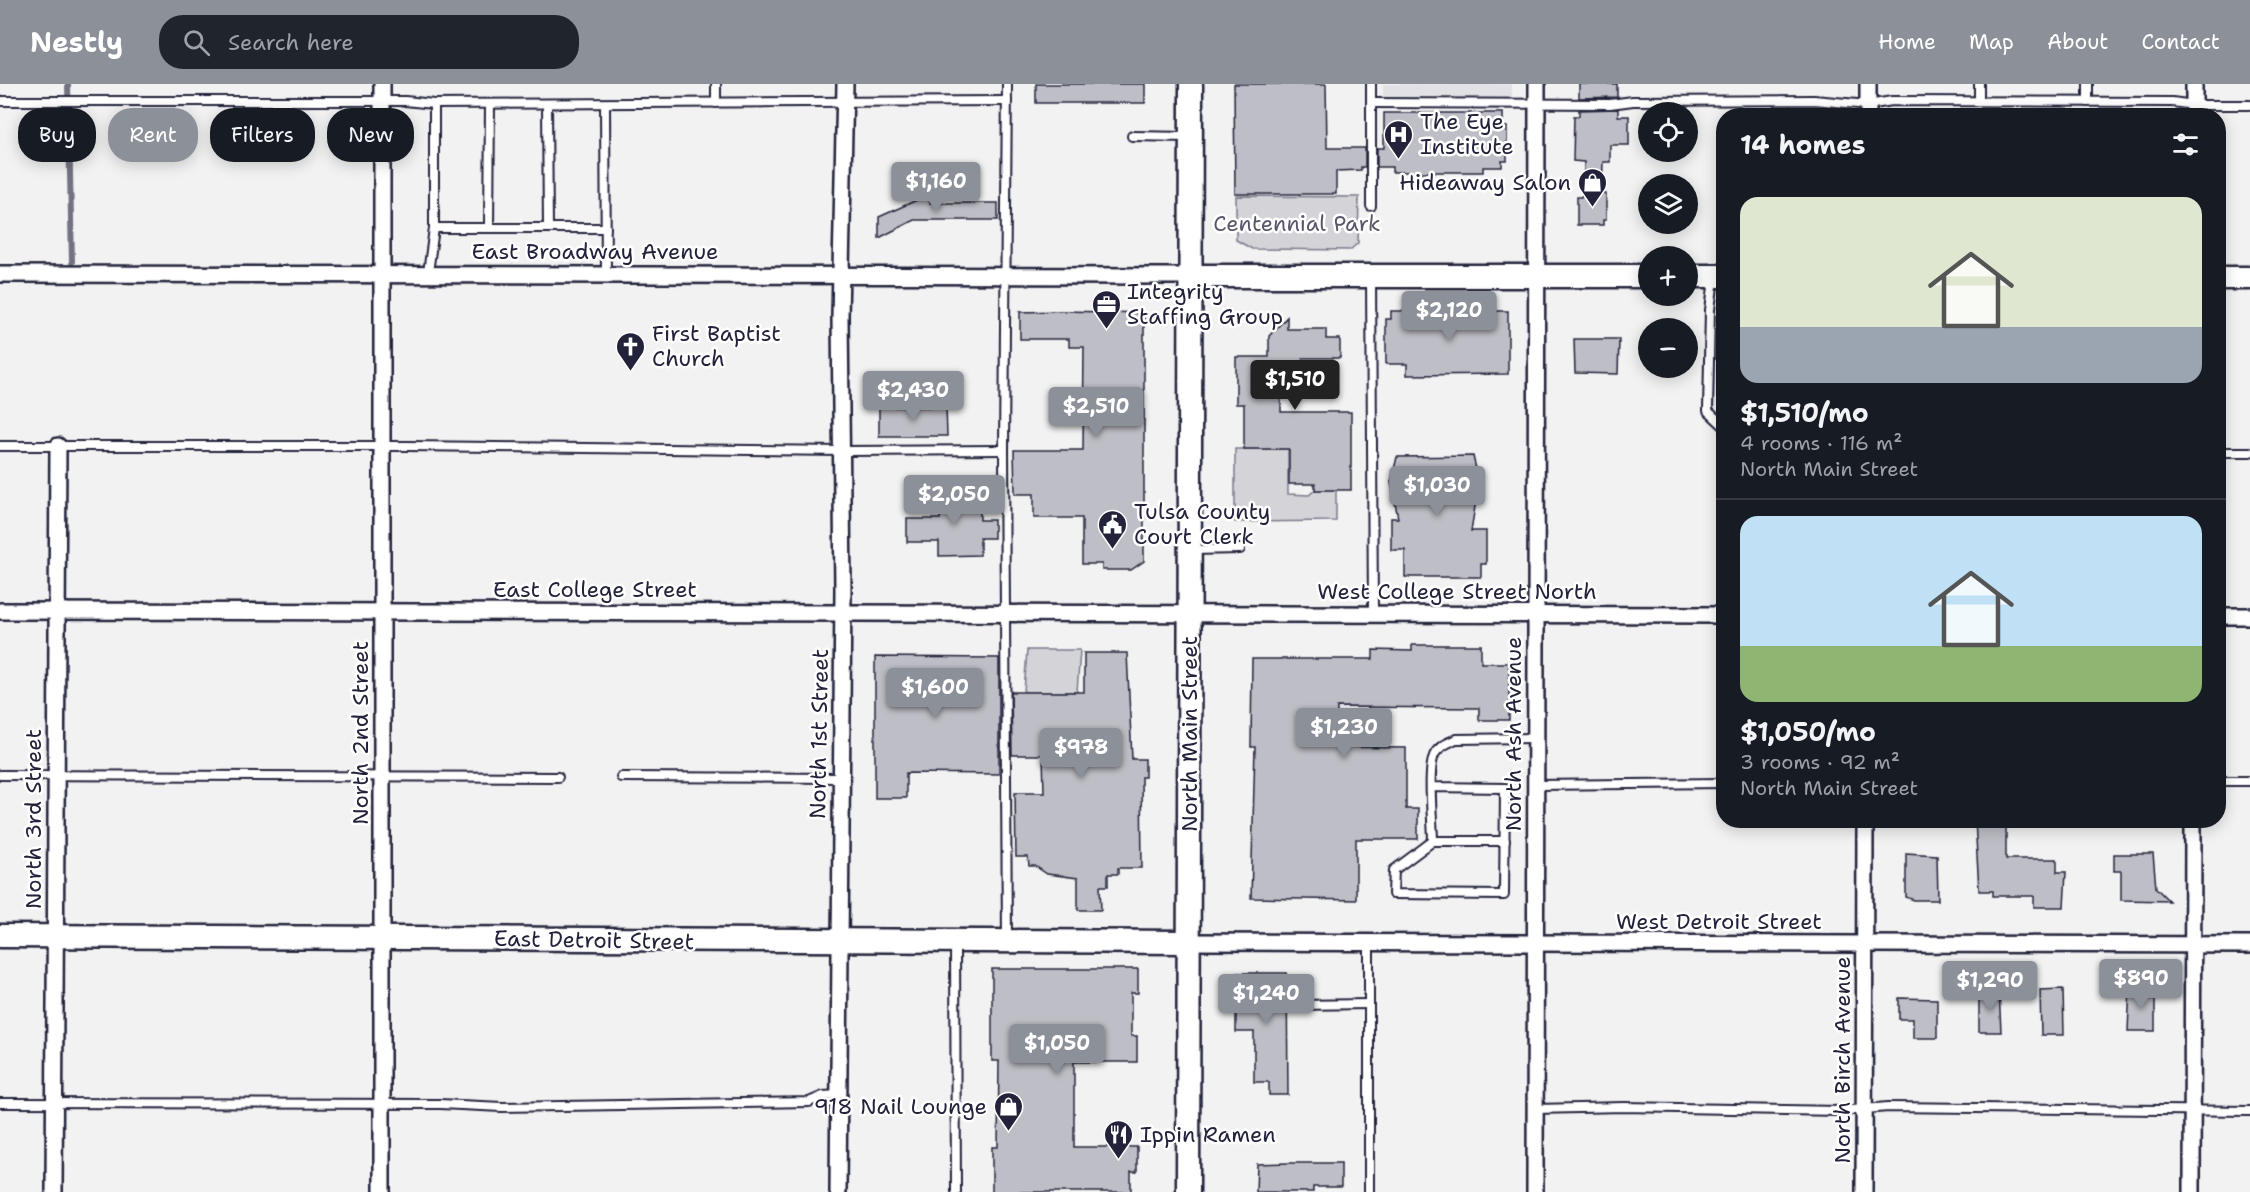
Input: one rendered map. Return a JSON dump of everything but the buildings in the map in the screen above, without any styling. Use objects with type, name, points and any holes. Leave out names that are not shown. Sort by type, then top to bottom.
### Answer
[{"type":"street","name":"North 2nd Street","points":[[382,84],[382,1192]]},
{"type":"street","name":"North 1st Street","points":[[838,1192],[845,84]]},
{"type":"street","name":"North Main Street","points":[[1188,1192],[1191,84]]},
{"type":"street","name":"North Ash Avenue","points":[[1535,1192],[1537,84]]},
{"type":"street","points":[[1868,84],[1868,108]]},
{"type":"street","points":[[2194,84],[2194,108]]},
{"type":"street","name":"East Broadway Avenue","points":[[0,274],[1190,276]]},
{"type":"street","points":[[1190,276],[1638,276]]},
{"type":"street","points":[[1698,276],[1716,276]]},
{"type":"street","points":[[2226,278],[2250,278]]},
{"type":"street","name":"North 3rd Street","points":[[54,1192],[58,446]]},
{"type":"street","name":"East College Street","points":[[0,611],[1189,612]]},
{"type":"street","name":"West College Street North","points":[[1189,612],[1716,615]]},
{"type":"street","points":[[2226,616],[2250,616]]},
{"type":"street","name":"North Birch Avenue","points":[[1864,1192],[1865,828]]},
{"type":"street","points":[[2193,828],[2193,1192]]},
{"type":"street","name":"East Detroit Street","points":[[0,936],[1188,942]]},
{"type":"street","name":"West Detroit Street","points":[[1188,942],[2250,945]]},
{"type":"lane","points":[[716,84],[716,103]]},
{"type":"lane","points":[[1007,84],[1004,450],[1007,942]]},
{"type":"lane","points":[[1371,84],[1371,206]]},
{"type":"lane","points":[[1979,84],[1979,101]]},
{"type":"lane","points":[[2088,84],[2088,102]]},
{"type":"lane","points":[[1371,103],[1610,104],[1633,101],[1814,100],[1857,108]]},
{"type":"lane","points":[[0,101],[382,101],[434,104],[1007,101]]},
{"type":"lane","points":[[1873,108],[1892,101],[2172,102],[2188,108]]},
{"type":"lane","points":[[428,273],[434,228],[434,104]]},
{"type":"lane","points":[[489,228],[490,104]]},
{"type":"lane","points":[[547,104],[548,228]]},
{"type":"lane","points":[[605,104],[606,274]]},
{"type":"lane","points":[[2216,108],[2250,105]]},
{"type":"lane","points":[[1132,136],[1190,137]]},
{"type":"lane","points":[[434,228],[606,228]]},
{"type":"lane","points":[[1371,276],[1372,613]]},
{"type":"lane","points":[[1716,287],[1710,310],[1708,411],[1716,418]]},
{"type":"lane","points":[[0,446],[1004,450]]},
{"type":"lane","points":[[2226,452],[2250,452]]},
{"type":"lane","points":[[1189,550],[1240,549]]},
{"type":"lane","points":[[1433,841],[1434,753],[1443,745],[1456,739],[1536,738]]},
{"type":"lane","points":[[0,775],[558,777]]},
{"type":"lane","points":[[621,777],[842,778]]},
{"type":"lane","points":[[2226,781],[2250,781]]},
{"type":"lane","points":[[1535,784],[1716,783]]},
{"type":"lane","points":[[1432,787],[1505,788],[1505,841],[1504,895],[1393,894],[1394,870],[1433,841],[1505,841]]},
{"type":"lane","points":[[955,942],[956,1192]]},
{"type":"lane","points":[[1369,942],[1369,1192]]},
{"type":"lane","points":[[1298,1005],[1369,1004]]},
{"type":"lane","points":[[0,1103],[502,1107],[797,1102],[838,1095]]},
{"type":"lane","points":[[1535,1109],[1624,1107],[1864,1109],[1888,1107],[2250,1111]]},
{"type":"shaded area","points":[[1383,84],[1512,84],[1512,99],[1383,100]]},
{"type":"green space","name":"Centennial Park","points":[[1236,196],[1359,197],[1358,243],[1350,250],[1252,249],[1236,240]]},
{"type":"green space","points":[[1235,449],[1288,449],[1288,494],[1309,495],[1315,490],[1336,490],[1336,521],[1235,522]]},
{"type":"green space","points":[[1027,650],[1080,650],[1077,692],[1024,692]]},
{"type":"waterway","points":[[68,84],[72,262]]},
{"type":"place","name":"The Eye Institute","points":[[1399,160]]},
{"type":"place","name":"Hideaway Salon","points":[[1592,208]]},
{"type":"place","name":"Integrity Staffing Group","points":[[1106,330]]},
{"type":"place","name":"First Baptist Church","points":[[631,372]]},
{"type":"place","name":"Tulsa County Court Clerk","points":[[1113,550]]},
{"type":"place","name":"918 Nail Lounge","points":[[1008,1132]]},
{"type":"place","name":"Ippin Ramen","points":[[1119,1160]]}]
